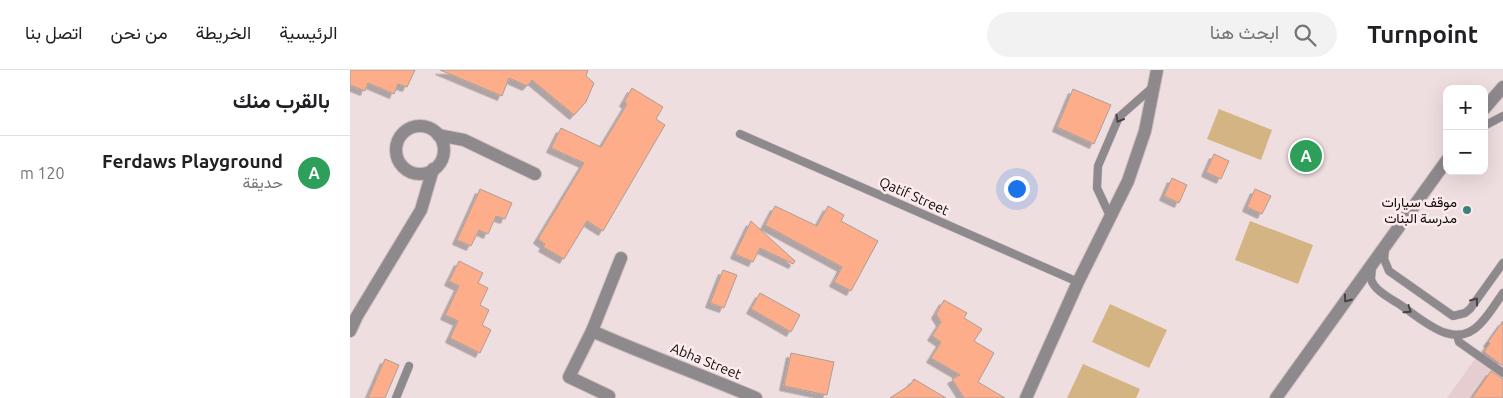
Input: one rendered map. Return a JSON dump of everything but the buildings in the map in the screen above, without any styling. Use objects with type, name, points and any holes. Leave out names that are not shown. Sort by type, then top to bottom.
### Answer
[{"type":"street","points":[[1026,398],[1078,282],[1138,156],[1157,70]]},
{"type":"street","points":[[1488,105],[1503,86]]},
{"type":"street","points":[[350,331],[420,210],[433,169],[443,156],[442,141],[432,130],[418,126],[404,131],[396,144],[397,159],[407,170],[421,174],[433,169]]},
{"type":"street","points":[[438,135],[464,140],[535,174]]},
{"type":"street","points":[[1276,398],[1443,166]]},
{"type":"street","points":[[609,396],[569,377],[592,331],[622,258]]},
{"type":"street","name":"Abha Street","points":[[592,331],[644,354],[664,360],[756,398]]},
{"type":"lane","points":[[1110,216],[1097,188],[1098,166],[1119,118],[1154,86]]},
{"type":"lane","points":[[1488,124],[1503,116]]},
{"type":"lane","name":"Qatif Street","points":[[740,134],[1078,282]]},
{"type":"lane","points":[[1388,243],[1384,259],[1389,271],[1454,316],[1465,313],[1470,309],[1503,263]]},
{"type":"lane","points":[[1373,263],[1370,273],[1372,283],[1442,333],[1464,334],[1480,325],[1503,293]]},
{"type":"lane","points":[[1457,335],[1460,342],[1503,373]]},
{"type":"lane","points":[[396,398],[409,366]]},
{"type":"shaded area","points":[[1219,109],[1272,130],[1261,160],[1207,139]]},
{"type":"shaded area","points":[[1250,221],[1313,245],[1298,284],[1235,260]]},
{"type":"shaded area","points":[[1110,304],[1167,330],[1149,368],[1092,342]]},
{"type":"shaded area","points":[[1503,320],[1503,398],[1447,398]]},
{"type":"shaded area","points":[[1083,364],[1140,389],[1136,398],[1067,398]]},
{"type":"place","name":"Ferdaws Playground","points":[[1306,156]]},
{"type":"place","name":"موقف سيارات مدرسة البنات","points":[[1467,210]]}]
